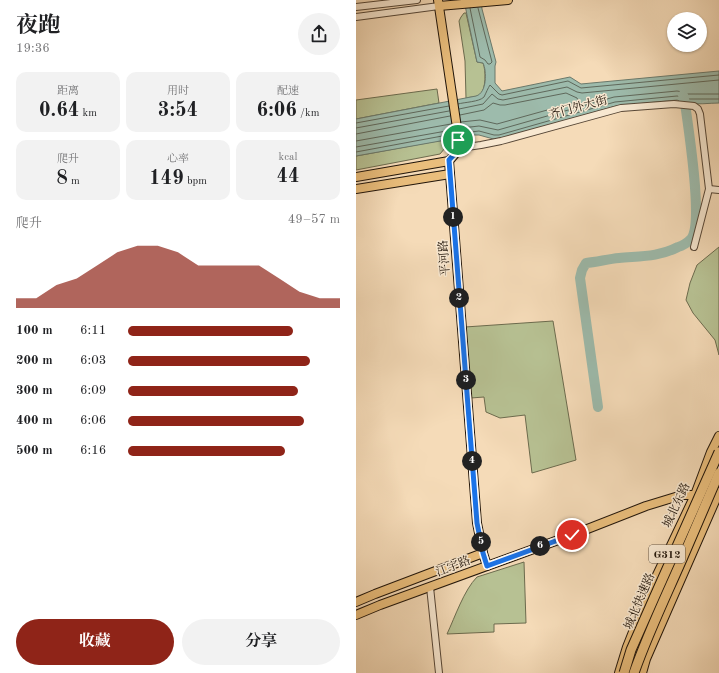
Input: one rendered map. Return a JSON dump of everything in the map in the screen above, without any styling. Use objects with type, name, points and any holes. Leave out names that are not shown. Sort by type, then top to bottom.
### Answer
[{"type":"highway","name":"城北快速路","points":[[624,673],[631,650],[719,452]]},
{"type":"highway","name":"城北快速路","points":[[634,673],[641,653],[719,473]]},
{"type":"main road","points":[[356,177],[449,160],[459,144],[438,3],[463,4],[508,0]]},
{"type":"main road","name":"平河路","points":[[449,160],[477,523],[487,566]]},
{"type":"main road","points":[[356,189],[450,174]]},
{"type":"main road","name":"城北东路","points":[[619,673],[627,647],[648,594],[695,495],[711,452],[719,436]]},
{"type":"main road","name":"江宇路","points":[[356,616],[380,605],[572,535],[646,506],[682,495],[719,492]]},
{"type":"main road","name":"G312","points":[[642,673],[648,652],[719,492]]},
{"type":"main road","name":"江宇路","points":[[356,602],[483,553]]},
{"type":"street","points":[[356,7],[417,0]]},
{"type":"street","points":[[356,17],[438,3]]},
{"type":"street","name":"齐门外大街","points":[[459,144],[481,145],[501,141],[621,108],[674,104],[694,106],[698,109],[700,114],[709,189]]},
{"type":"street","points":[[694,247],[709,189],[719,190]]},
{"type":"street","points":[[430,587],[439,673]]},
{"type":"green space","points":[[464,13],[466,13],[477,62],[483,63],[485,75],[483,89],[480,95],[466,98],[465,61],[459,21]]},
{"type":"green space","points":[[437,89],[439,103],[356,119],[356,100]]},
{"type":"green space","points":[[443,140],[445,148],[440,154],[356,170],[356,156]]},
{"type":"green space","points":[[719,247],[719,355],[715,340],[693,313],[686,300],[690,283],[697,265]]},
{"type":"green space","points":[[553,321],[576,460],[532,473],[525,415],[500,418],[486,412],[484,397],[471,398],[465,327]]},
{"type":"green space","points":[[524,562],[526,623],[494,624],[494,632],[447,634],[464,596],[472,582],[477,577]]},
{"type":"water","points":[[464,0],[481,0],[496,62],[495,83],[502,91],[570,77],[581,84],[719,71],[719,103],[690,104],[677,100],[616,106],[497,140],[474,135],[356,156],[356,119],[480,94],[485,81],[484,67],[483,63],[477,62]]},
{"type":"waterway","points":[[598,407],[580,278],[582,270],[586,263],[615,258],[664,253],[687,243],[691,239],[695,230],[696,195],[692,152],[683,95]]},
{"type":"route","points":[[458,140],[460,148],[449,160],[477,523],[483,553],[487,566],[572,535]]}]
